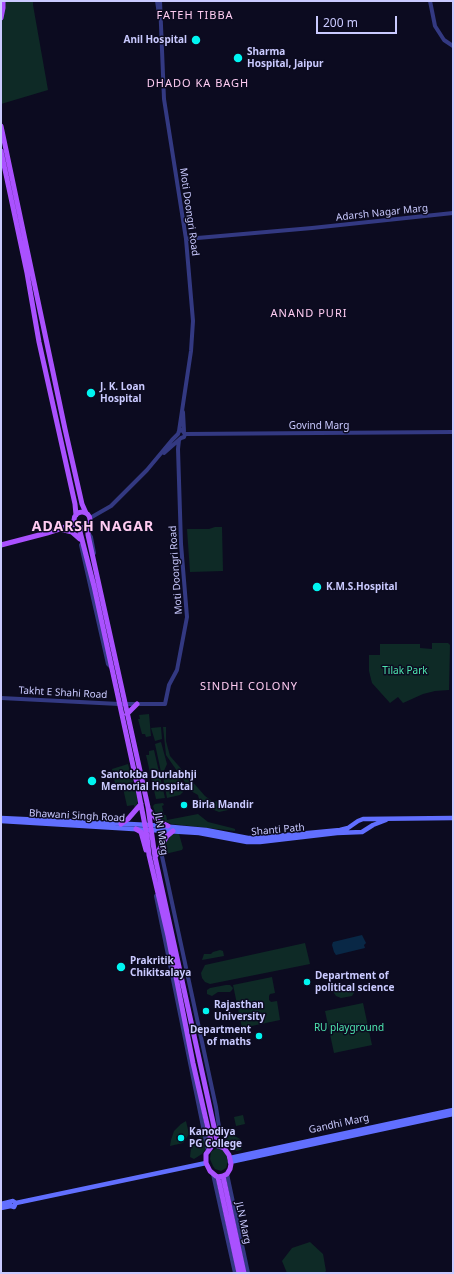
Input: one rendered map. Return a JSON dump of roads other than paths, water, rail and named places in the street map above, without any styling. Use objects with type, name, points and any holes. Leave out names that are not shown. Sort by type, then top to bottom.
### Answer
[{"type":"main road","points":[[1,18],[3,1]]},
{"type":"main road","points":[[1,126],[80,496],[86,513],[90,518],[90,523],[84,528],[80,528],[75,524],[75,504],[39,342],[27,272],[1,150]]},
{"type":"main road","points":[[53,406],[60,405]]},
{"type":"main road","points":[[76,515],[80,512],[86,513]]},
{"type":"main road","points":[[1,545],[75,524]]},
{"type":"main road","name":"JLN Marg","points":[[88,526],[88,533],[110,639],[148,808],[152,873],[168,936],[210,1148]]},
{"type":"main road","points":[[60,528],[81,537]]},
{"type":"main road","name":"JLN Marg","points":[[80,528],[141,804],[155,857],[218,1145]]},
{"type":"main road","points":[[127,714],[137,704]]},
{"type":"main road","points":[[121,824],[128,819],[141,804]]},
{"type":"main road","points":[[148,808],[153,816],[168,826]]},
{"type":"main road","name":"Bhawani Singh Road","points":[[1,818],[121,824],[148,827]]},
{"type":"main road","points":[[148,827],[168,826],[206,830],[255,838],[340,830],[348,828],[360,820],[383,818],[453,818]]},
{"type":"main road","points":[[356,822],[356,829],[360,832],[364,832],[373,825],[390,819]]},
{"type":"main road","points":[[366,820],[368,824],[367,829]]},
{"type":"main road","name":"Bhawani Singh Road","points":[[1,821],[136,829],[148,827]]},
{"type":"main road","name":"Shanti Path","points":[[148,827],[207,834],[247,842],[360,832]]},
{"type":"main road","points":[[136,829],[141,832],[152,873]]},
{"type":"main road","points":[[155,857],[167,836],[173,831]]},
{"type":"main road","name":"Gandhi Marg","points":[[230,1160],[453,1110]]},
{"type":"main road","name":"Gandhi Marg","points":[[230,1160],[453,1114]]},
{"type":"main road","points":[[218,1145],[227,1150],[230,1160],[230,1169],[223,1176],[213,1174],[208,1168],[205,1158],[210,1148],[218,1145]]},
{"type":"main road","points":[[1,1208],[12,1204],[206,1163]]},
{"type":"main road","name":"JLN Marg","points":[[223,1176],[239,1273]]},
{"type":"main road","name":"JLN Marg","points":[[223,1176],[244,1273]]},
{"type":"main road","points":[[1,1204],[12,1204]]},
{"type":"street","name":"Moti Doongri Road","points":[[157,1],[158,14],[161,19]]},
{"type":"street","name":"Moti Doongri Road","points":[[125,702],[161,705],[166,703],[169,685],[177,670],[187,617],[181,544],[178,449],[185,386],[191,351],[192,327],[186,239],[164,99],[160,1]]},
{"type":"street","points":[[430,1],[435,26],[444,40],[453,46]]},
{"type":"street","name":"Adarsh Nagar Marg","points":[[186,239],[312,228],[453,213]]},
{"type":"street","name":"Moti Doongri Road","points":[[183,408],[185,432]]},
{"type":"street","points":[[90,518],[111,506],[179,436],[184,437],[185,432]]},
{"type":"street","name":"Govind Marg","points":[[185,432],[453,432]]},
{"type":"street","name":"Takht E Shahi Road","points":[[1,698],[119,704],[125,702]]},
{"type":"street","points":[[160,847],[216,1107],[219,1127],[216,1135]]},
{"type":"street","points":[[213,1174],[235,1273]]},
{"type":"street","points":[[223,1176],[248,1273]]},
{"type":"water","points":[[362,935],[366,943],[364,945],[365,948],[336,955],[332,945],[333,942]]},
{"type":"place","name":"Anil Hospital","points":[[196,40]]},
{"type":"place","name":"Sharma Hospital, Jaipur","points":[[238,58]]},
{"type":"place","name":"J. K. Loan Hospital","points":[[91,393]]},
{"type":"place","name":"K.M.S.Hospital","points":[[317,587]]},
{"type":"place","name":"Santokba Durlabhji Memorial Hospital","points":[[92,781]]},
{"type":"place","name":"Birla Mandir","points":[[184,805]]},
{"type":"place","name":"Prakritik Chikitsalaya","points":[[121,967]]},
{"type":"place","name":"Department of political science","points":[[307,982]]},
{"type":"place","name":"Rajasthan University","points":[[206,1011]]},
{"type":"place","name":"Department of maths","points":[[259,1036]]},
{"type":"place","name":"Kanodiya PG College","points":[[181,1138]]},
{"type":"district","name":"FATEH TIBBA","points":[[195,16]]},
{"type":"district","name":"DHADO KA BAGH","points":[[198,84]]},
{"type":"district","name":"ANAND PURI","points":[[309,314]]},
{"type":"district","name":"ADARSH NAGAR","points":[[93,527]]},
{"type":"district","name":"SINDHI COLONY","points":[[249,687]]},
{"type":"park label","name":"Tilak Park","points":[[405,671]]},
{"type":"park label","name":"RU playground","points":[[349,1028]]}]
